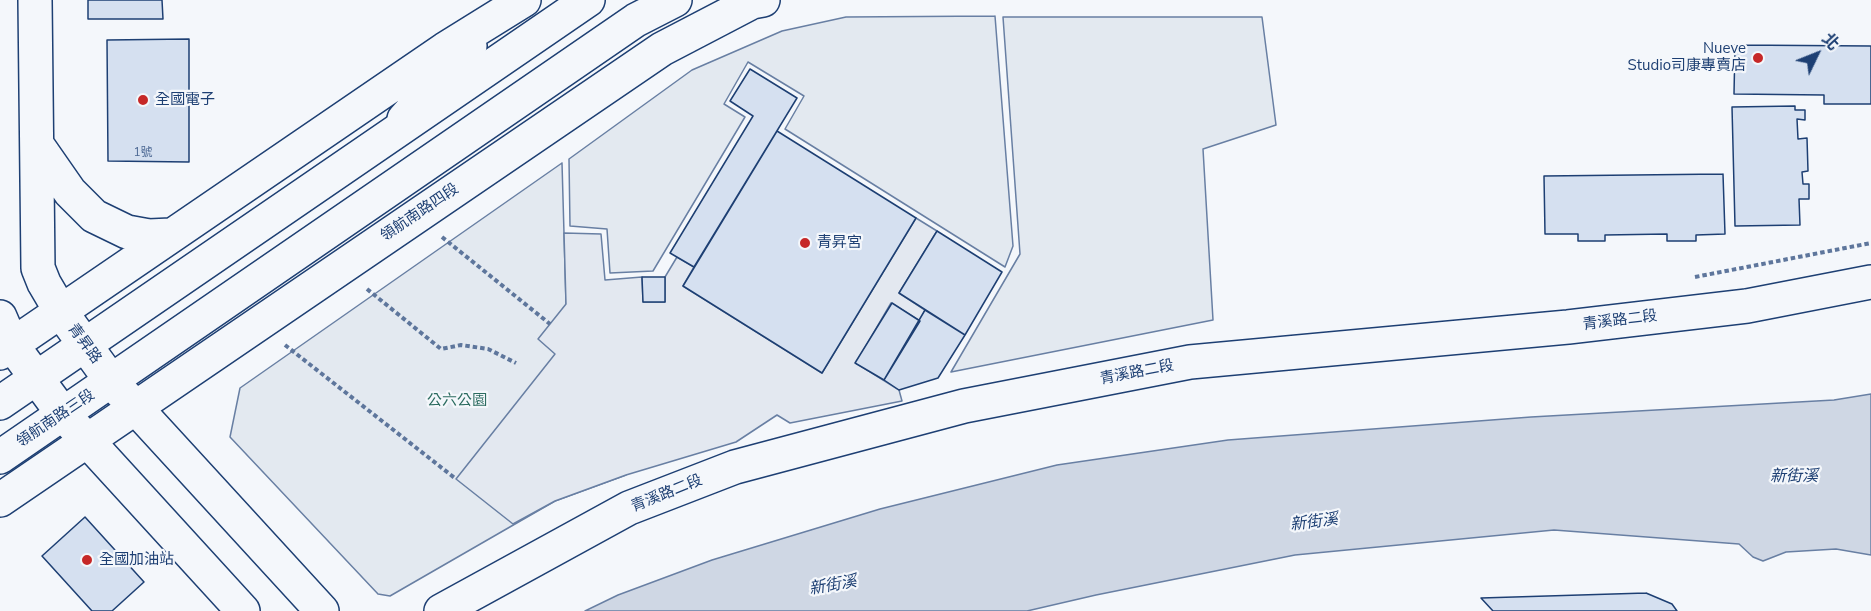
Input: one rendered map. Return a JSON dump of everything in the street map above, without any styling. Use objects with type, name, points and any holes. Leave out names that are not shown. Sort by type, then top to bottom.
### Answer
[{"type":"street","name":"青昇路","points":[[35,0],[38,268],[44,283],[61,312],[112,382],[322,611]]},
{"type":"street","points":[[0,402],[588,0]]},
{"type":"street","points":[[112,382],[636,20],[675,0]]},
{"type":"street","name":"領航南路四段","points":[[87,442],[135,407],[662,50],[752,2],[762,0]]},
{"type":"street","points":[[384,140],[511,8]]},
{"type":"street","points":[[243,611],[87,442],[4,339],[61,312],[445,49],[511,8]]},
{"type":"street","points":[[38,146],[70,192],[94,216],[127,232],[149,236],[171,235]]},
{"type":"street","name":"青溪路二段","points":[[441,611],[629,508],[735,467],[964,406],[1190,362],[1568,327],[1736,307],[1871,282]]},
{"type":"street","name":"領航南路三段","points":[[0,457],[112,382]]},
{"type":"street","points":[[0,500],[87,442]]},
{"type":"path","points":[[442,237],[549,324]]},
{"type":"path","points":[[366,288],[441,349],[462,345],[488,349],[516,363]]},
{"type":"path","points":[[285,345],[456,479]]},
{"type":"green space","points":[[995,16],[1013,246],[1005,267],[785,129],[804,96],[748,62],[724,104],[745,117],[653,271],[610,273],[607,229],[570,226],[569,159],[692,70],[782,31],[846,17]]},
{"type":"green space","points":[[1003,17],[1262,17],[1276,125],[1203,149],[1213,320],[951,372],[1020,254]]},
{"type":"green space","name":"公六公園","points":[[562,163],[566,304],[626,475],[555,501],[390,596],[378,594],[230,437],[240,388]]},
{"type":"shaded area","points":[[916,218],[937,231],[899,293],[925,310],[920,321],[891,303],[856,363],[899,390],[902,401],[790,423],[777,415],[736,442],[626,475],[555,501],[513,524],[456,479],[555,354],[538,339],[566,304],[564,233],[601,234],[605,280],[642,277],[643,302],[665,302],[665,277],[677,257],[694,267],[683,286],[822,373]]},
{"type":"water","name":"新街溪","points":[[1871,394],[1871,555],[1836,549],[1786,552],[1763,561],[1753,557],[1739,544],[1554,530],[1295,555],[1027,611],[585,611],[618,595],[712,560],[880,509],[1057,465],[1228,440],[1531,417],[1834,400]]},
{"type":"building","points":[[88,0],[162,0],[163,19],[88,19]]},
{"type":"building","points":[[189,39],[189,162],[108,161],[107,40]]},
{"type":"building","points":[[1735,45],[1871,46],[1871,104],[1824,104],[1824,95],[1734,94]]},
{"type":"building","points":[[750,69],[797,98],[694,267],[670,253],[753,116],[730,101]]},
{"type":"building","points":[[1795,106],[1795,110],[1805,110],[1805,120],[1797,119],[1798,139],[1807,138],[1808,171],[1802,172],[1803,184],[1809,184],[1809,199],[1799,199],[1800,225],[1735,226],[1732,107]]},
{"type":"building","name":"青昇宮","points":[[777,131],[916,218],[822,373],[683,286]]},
{"type":"building","points":[[1723,174],[1725,234],[1696,235],[1696,241],[1667,241],[1667,234],[1605,235],[1605,241],[1578,241],[1578,234],[1545,234],[1544,176]]},
{"type":"building","points":[[937,231],[1002,272],[965,335],[899,293]]},
{"type":"building","points":[[642,277],[665,277],[665,302],[643,302]]},
{"type":"building","points":[[892,303],[920,321],[884,380],[855,363]]},
{"type":"building","points":[[925,310],[965,335],[938,378],[899,390],[884,380]]},
{"type":"building","points":[[85,517],[144,582],[112,611],[92,611],[42,556]]},
{"type":"building","points":[[1646,593],[1672,604],[1677,611],[1493,611],[1481,598]]},
{"type":"place","name":"Nueve Studio司康專賣店","points":[[1758,58]]},
{"type":"place","name":"全國電子","points":[[143,100]]},
{"type":"place","name":"青昇宮","points":[[805,243]]},
{"type":"place","name":"全國加油站","points":[[87,560]]}]
